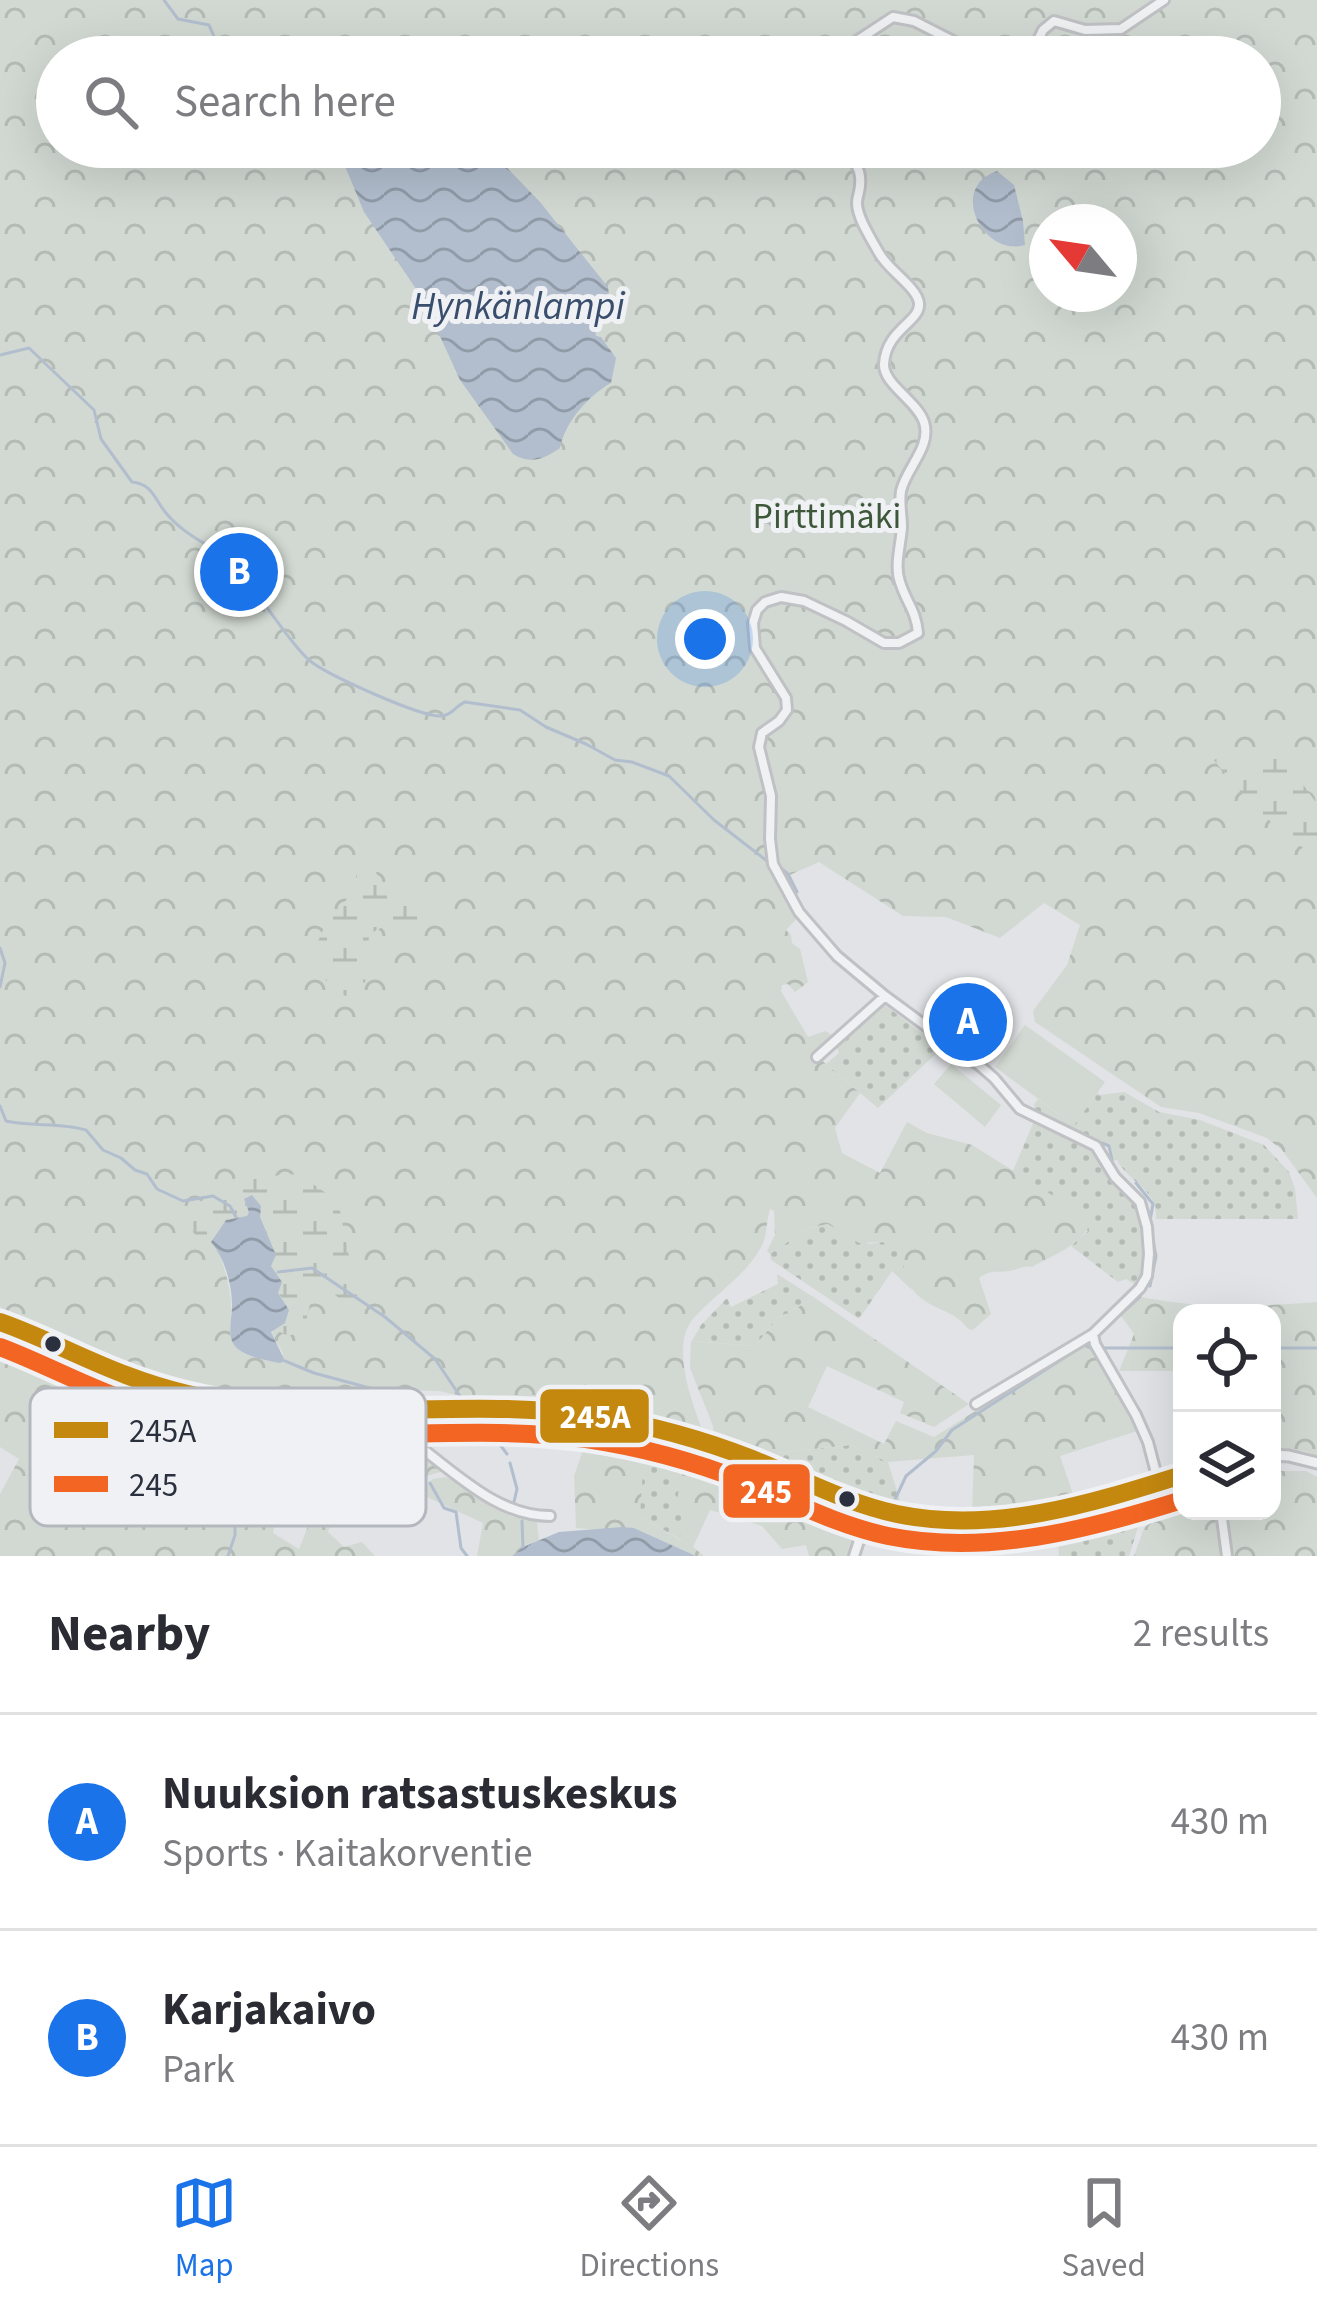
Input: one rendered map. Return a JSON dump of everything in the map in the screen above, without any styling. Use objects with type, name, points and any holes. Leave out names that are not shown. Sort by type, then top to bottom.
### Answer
[{"type":"street","points":[[1039,36],[1054,21],[1085,30],[1121,29],[1164,0]]},
{"type":"street","points":[[863,36],[893,16],[943,36]]},
{"type":"street","points":[[859,168],[857,209],[881,258],[919,304],[918,313],[886,346],[884,372],[922,417],[925,428],[922,450],[907,473],[900,501],[898,572],[916,612],[918,633],[898,643],[884,643],[804,601],[781,597],[764,602],[754,616],[755,648],[786,698],[787,710],[762,734],[759,747],[772,796],[773,864],[799,911],[837,956],[979,1065],[1025,1113],[1096,1146],[1114,1177],[1140,1202],[1147,1227],[1149,1267],[1140,1288],[1093,1334],[976,1404]]},
{"type":"street","points":[[817,1057],[885,997]]},
{"type":"street","points":[[0,1322],[112,1370],[169,1388]]},
{"type":"street","points":[[1093,1334],[1148,1442],[1158,1483],[1164,1494],[1173,1493]]},
{"type":"street","points":[[104,1388],[112,1370]]},
{"type":"street","points":[[426,1410],[504,1408],[621,1421],[710,1444],[870,1508],[932,1519],[1019,1516],[1094,1502],[1173,1478]]},
{"type":"street","points":[[426,1451],[503,1506],[524,1515],[550,1516]]},
{"type":"street","points":[[1281,1457],[1317,1463]]},
{"type":"street","points":[[854,1556],[870,1508]]},
{"type":"street","points":[[1222,1520],[1227,1556]]},
{"type":"green space","name":"Pirttimäki","points":[[0,0],[1317,0],[1317,1198],[1282,1150],[1267,1138],[1199,1113],[1161,1107],[1035,1022],[1033,1011],[1067,965],[1080,925],[1044,903],[1000,938],[946,917],[903,916],[819,862],[783,878],[799,916],[786,930],[800,949],[808,982],[795,992],[788,984],[782,985],[781,991],[808,1037],[825,1031],[832,1035],[813,1053],[860,1093],[835,1128],[842,1153],[880,1173],[907,1122],[927,1133],[972,1145],[1092,1220],[1075,1243],[1032,1267],[990,1272],[979,1278],[991,1314],[973,1330],[919,1297],[900,1253],[883,1242],[859,1243],[828,1224],[808,1228],[770,1254],[767,1251],[775,1235],[770,1209],[765,1237],[755,1256],[693,1319],[685,1335],[686,1378],[704,1434],[632,1415],[624,1399],[619,1399],[613,1413],[466,1397],[426,1388],[202,1388],[128,1369],[0,1307]],"holes":[[[217,1248],[273,1329],[283,1353],[280,1363],[249,1355],[232,1342],[229,1290]]]},
{"type":"green space","points":[[1229,751],[1262,758],[1288,757],[1300,767],[1302,783],[1317,804],[1317,858],[1261,813],[1225,774],[1214,760]]},
{"type":"green space","points":[[360,861],[373,866],[382,888],[429,908],[429,919],[420,926],[386,927],[369,936],[365,984],[355,998],[327,982],[317,952],[323,930],[352,890]]},
{"type":"green space","points":[[882,1003],[942,1048],[878,1108],[826,1064],[839,1053],[836,1045]]},
{"type":"green space","points":[[1025,1025],[1105,1082],[1074,1125],[995,1067]]},
{"type":"green space","points":[[951,1064],[1001,1105],[985,1127],[934,1084]]},
{"type":"green space","points":[[1098,1092],[1124,1092],[1159,1112],[1200,1120],[1264,1145],[1289,1172],[1298,1219],[1156,1219],[1148,1193],[1117,1160],[1112,1161],[1109,1148],[1035,1112],[1038,1099],[1074,1125]]},
{"type":"green space","points":[[1034,1121],[1089,1145],[1138,1207],[1146,1249],[1136,1285],[1126,1279],[1118,1282],[1071,1246],[1088,1231],[1013,1171]]},
{"type":"green space","points":[[247,1174],[298,1174],[326,1193],[340,1211],[350,1261],[365,1299],[351,1309],[332,1292],[320,1289],[303,1330],[289,1336],[273,1329],[279,1327],[287,1304],[278,1293],[282,1282],[271,1266],[261,1206],[244,1203],[247,1216],[230,1219],[211,1242],[196,1236],[184,1220],[212,1193]]},
{"type":"green space","points":[[829,1224],[869,1244],[883,1242],[894,1247],[912,1290],[892,1271],[859,1319],[771,1260],[770,1254],[808,1228]]},
{"type":"green space","points":[[777,1274],[815,1298],[778,1318],[755,1346],[692,1341],[727,1298],[731,1307],[778,1284]]},
{"type":"green space","points":[[1137,1296],[1196,1304],[1173,1304],[1173,1371],[1119,1371],[1134,1334],[1119,1313]]},
{"type":"green space","points":[[815,1298],[969,1404],[934,1427],[900,1413],[904,1402],[827,1366],[808,1407],[884,1444],[896,1421],[934,1437],[1089,1340],[1140,1430],[1060,1456],[1075,1500],[972,1514],[974,1455],[888,1462],[850,1445],[757,1455],[714,1439],[690,1368],[691,1341],[755,1346],[778,1318]]},
{"type":"green space","points":[[1317,1302],[1317,1456],[1281,1450],[1281,1304]]},
{"type":"green space","points":[[0,1339],[102,1381],[98,1388],[30,1388],[30,1526],[274,1526],[273,1533],[299,1549],[308,1526],[330,1526],[328,1532],[344,1547],[362,1542],[375,1556],[0,1556],[0,1494],[19,1459],[0,1447]]},
{"type":"green space","points":[[461,1416],[426,1451],[426,1418]]},
{"type":"green space","points":[[588,1425],[699,1459],[715,1459],[855,1517],[861,1521],[860,1528],[800,1512],[743,1484],[707,1485],[669,1460],[681,1477],[695,1516],[682,1540],[640,1517],[620,1440],[584,1447]]},
{"type":"green space","points":[[620,1440],[644,1452],[640,1517],[681,1540],[695,1516],[677,1505],[680,1477],[668,1459],[699,1459],[707,1485],[743,1484],[800,1512],[860,1528],[849,1556],[809,1556],[806,1545],[782,1549],[762,1526],[710,1510],[693,1547],[704,1556],[634,1528],[576,1528],[574,1476],[584,1447]]},
{"type":"green space","points":[[850,1445],[888,1462],[903,1510],[864,1500],[757,1455]]},
{"type":"green space","points":[[426,1455],[447,1470],[426,1477]]},
{"type":"green space","points":[[1281,1471],[1306,1471],[1317,1477],[1317,1556],[1134,1556],[1144,1528],[1173,1504],[1173,1520],[1281,1520]]},
{"type":"green space","points":[[433,1479],[459,1482],[510,1516],[537,1522],[539,1540],[512,1556],[477,1556],[483,1523],[426,1497],[426,1484]]},
{"type":"green space","points":[[1157,1497],[1162,1502],[1141,1518],[1129,1556],[1059,1556],[1057,1528],[1120,1515]]},
{"type":"water","name":"Hynkänlampi","points":[[507,168],[608,287],[606,309],[595,329],[616,358],[611,383],[579,411],[560,448],[537,459],[513,454],[460,380],[433,314],[364,212],[347,171]]},
{"type":"water","points":[[997,171],[1014,185],[1025,245],[996,241],[977,219],[975,192],[982,180]]},
{"type":"water","points":[[252,1195],[261,1206],[260,1217],[276,1255],[271,1266],[282,1282],[278,1293],[289,1310],[285,1323],[271,1332],[285,1361],[280,1363],[249,1355],[234,1345],[229,1281],[211,1242],[226,1220],[247,1216],[244,1199]]},
{"type":"water","points":[[622,1527],[696,1556],[512,1556],[559,1532]]},
{"type":"waterway","points":[[164,0],[178,19],[209,25],[214,36]]},
{"type":"waterway","points":[[0,355],[29,348],[94,410],[101,439],[132,482],[149,489],[186,532],[255,574],[268,609],[310,661],[375,695],[431,715],[446,715],[465,702],[520,710],[615,760],[669,776],[714,820],[767,861]]},
{"type":"waterway","points":[[777,865],[797,892]]},
{"type":"waterway","points":[[0,948],[5,963],[0,987]]},
{"type":"waterway","points":[[882,988],[888,993]]},
{"type":"waterway","points":[[0,1106],[6,1121],[86,1130],[103,1150],[147,1174],[157,1189],[183,1201],[213,1196],[230,1206],[236,1217]]},
{"type":"waterway","points":[[1102,1143],[1109,1146],[1112,1160]]},
{"type":"waterway","points":[[1136,1183],[1153,1204],[1150,1221]]},
{"type":"waterway","points":[[1150,1286],[1156,1256],[1152,1235]]},
{"type":"waterway","points":[[278,1272],[312,1268],[385,1317],[435,1359],[462,1399]]},
{"type":"waterway","points":[[1100,1333],[1140,1297]]},
{"type":"waterway","points":[[892,1506],[906,1476],[952,1430],[1084,1345],[1091,1348]]},
{"type":"waterway","points":[[1104,1348],[1173,1348]]},
{"type":"waterway","points":[[1281,1348],[1317,1348]]},
{"type":"waterway","points":[[285,1361],[370,1388]]},
{"type":"waterway","points":[[483,1422],[507,1454]]},
{"type":"waterway","points":[[510,1463],[517,1489],[513,1506]]},
{"type":"waterway","points":[[430,1483],[444,1508],[456,1512],[461,1548],[467,1556]]},
{"type":"waterway","points":[[522,1521],[523,1547]]},
{"type":"waterway","points":[[864,1544],[873,1523]]},
{"type":"waterway","points":[[228,1556],[235,1526]]},
{"type":"transit line","name":"245A","points":[[0,1322],[168,1388]]},
{"type":"transit line","name":"245","points":[[0,1347],[95,1388]]},
{"type":"transit line","name":"245A","points":[[426,1409],[552,1411],[655,1428],[752,1459],[860,1503],[933,1519],[1041,1513],[1173,1478]]},
{"type":"transit line","name":"245","points":[[426,1433],[542,1435],[626,1446],[724,1474],[851,1526],[925,1541],[1036,1537],[1173,1503]]},
{"type":"place","name":"Karjakaivo","points":[[239,572]]},
{"type":"place","name":"Nuuksion ratsastuskeskus","points":[[968,1022]]}]
